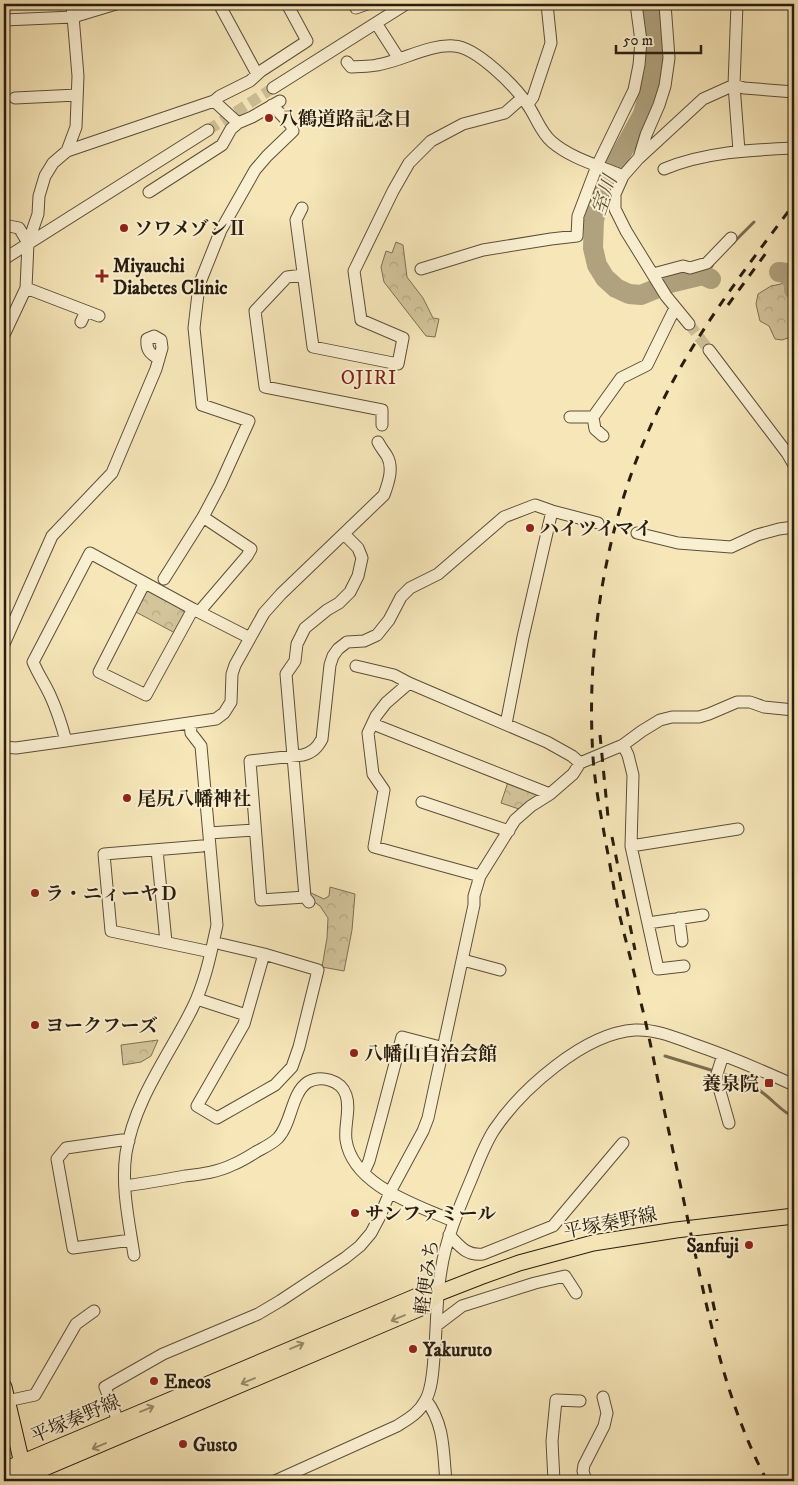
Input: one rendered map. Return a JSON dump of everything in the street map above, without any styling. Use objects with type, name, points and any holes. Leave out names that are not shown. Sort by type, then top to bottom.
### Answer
[{"type":"main road","name":"平塚秦野線","points":[[4,1470],[22,1475],[121,1428],[422,1294],[439,1293],[480,1276],[519,1263],[593,1243],[676,1230],[794,1216]]},
{"type":"main road","points":[[5,1394],[22,1475]]},
{"type":"street","points":[[67,151],[76,127],[78,76],[72,4]]},
{"type":"street","points":[[4,20],[73,17],[116,4]]},
{"type":"street","points":[[219,4],[257,74]]},
{"type":"street","points":[[4,335],[26,288],[28,243],[38,214],[39,196],[45,176],[53,164],[67,151],[214,101],[250,81],[257,74],[307,41],[287,4]]},
{"type":"street","points":[[354,4],[356,8],[367,4]]},
{"type":"street","points":[[274,88],[406,4]]},
{"type":"street","points":[[302,208],[296,220],[313,347],[398,364],[403,338],[362,320],[354,271],[393,191],[409,163],[431,141],[464,124],[505,113],[533,96],[551,43],[547,4]]},
{"type":"street","points":[[421,269],[483,250],[577,236],[578,216],[634,90],[641,41],[636,4]]},
{"type":"street","points":[[638,159],[665,86],[669,58],[665,4]]},
{"type":"street","points":[[737,4],[734,85],[740,151]]},
{"type":"street","points":[[376,23],[399,59]]},
{"type":"street","points":[[347,62],[350,67],[377,65],[438,48],[463,47],[483,60],[508,81],[525,101],[542,131],[551,142],[569,153],[623,176]]},
{"type":"street","points":[[689,324],[666,296],[626,231],[615,209],[615,194],[623,176],[638,159],[702,99],[734,85],[744,88],[794,92]]},
{"type":"street","points":[[15,98],[77,95]]},
{"type":"street","points":[[214,101],[238,123]]},
{"type":"street","points":[[149,192],[222,145],[231,130],[238,123],[276,103],[291,125],[293,131],[255,170],[221,230],[199,285],[194,328],[202,405],[249,421],[204,516],[164,579]]},
{"type":"street","points":[[4,259],[208,130]]},
{"type":"street","points":[[664,170],[681,162],[740,151],[794,148]]},
{"type":"street","points":[[4,225],[19,228],[28,243]]},
{"type":"street","points":[[654,277],[683,266],[690,268],[707,263],[731,238]]},
{"type":"street","points":[[303,275],[287,277],[255,311],[265,388],[382,410],[382,425]]},
{"type":"street","points":[[26,288],[99,316]]},
{"type":"street","points":[[603,436],[595,429],[593,417],[621,378],[647,365],[675,308]]},
{"type":"street","points":[[81,322],[86,311]]},
{"type":"street","points":[[709,350],[787,453],[794,465]]},
{"type":"street","points":[[4,644],[52,536],[112,473],[150,387],[159,359]]},
{"type":"street","points":[[570,417],[593,417]]},
{"type":"street","points":[[4,747],[16,748],[220,717],[229,707],[232,696],[232,674],[235,665],[264,613],[280,594],[384,495],[390,478],[388,457],[382,451],[378,442]]},
{"type":"street","points":[[344,534],[358,548],[362,558],[358,576],[350,592],[339,603],[305,628],[297,644],[295,661],[286,674],[294,756],[307,900],[260,900],[250,761],[294,756],[311,753],[318,747],[322,738],[330,665],[338,649],[347,642],[364,641],[377,635],[401,597],[410,588],[438,574],[504,517],[535,505],[598,523]]},
{"type":"street","points":[[506,724],[523,637],[552,511]]},
{"type":"street","points":[[144,584],[98,672],[146,695],[196,611],[247,556],[251,549],[204,516]]},
{"type":"street","points":[[638,534],[678,544],[731,547],[757,535],[779,528],[794,527]]},
{"type":"street","points":[[66,741],[60,721],[49,694],[38,676],[34,662],[90,553],[144,584],[250,638]]},
{"type":"street","points":[[356,666],[394,675],[547,742],[572,756],[580,763]]},
{"type":"street","points":[[409,683],[386,703],[376,716],[368,733],[373,774],[384,790],[374,847],[480,876]]},
{"type":"street","points":[[121,1428],[105,1387],[163,1354],[258,1314],[345,1258],[360,1246],[371,1232],[428,1118],[463,960],[474,905],[474,896],[480,876],[515,820],[573,774],[580,763],[623,745],[660,720],[672,717],[699,717],[737,702],[750,702],[764,707],[794,710]]},
{"type":"street","points":[[134,1255],[125,1186],[128,1141],[142,1099],[197,1000],[216,948],[217,925],[201,746],[191,733],[190,723]]},
{"type":"street","points":[[373,724],[550,794]]},
{"type":"street","points":[[623,745],[628,755],[633,775],[631,846],[658,969],[684,966]]},
{"type":"street","points":[[422,802],[509,831]]},
{"type":"street","points":[[631,846],[738,828]]},
{"type":"street","points":[[209,833],[254,830]]},
{"type":"street","points":[[202,846],[104,854],[111,931],[166,942],[264,954],[318,970],[299,1047],[292,1067],[275,1085],[217,1118],[197,1106],[244,1024],[264,954]]},
{"type":"street","points":[[158,850],[166,942]]},
{"type":"street","points":[[648,923],[703,915]]},
{"type":"street","points":[[679,918],[682,941]]},
{"type":"street","points":[[463,960],[500,970]]},
{"type":"street","points":[[197,1000],[246,1015]]},
{"type":"street","name":"軽便みち","points":[[275,1481],[397,1426],[415,1414],[426,1400],[433,1376],[441,1271],[453,1221],[480,1158],[494,1131],[515,1105],[541,1078],[570,1056],[593,1043],[617,1033],[636,1030],[661,1032],[723,1054],[794,1085]]},
{"type":"street","points":[[364,1172],[402,1038],[444,1048]]},
{"type":"street","points":[[723,1054],[717,1072],[729,1124]]},
{"type":"street","points":[[125,1186],[212,1172],[232,1166],[277,1138],[284,1128],[300,1089],[309,1082],[320,1078],[333,1081],[346,1094],[348,1107],[346,1142],[355,1164],[376,1184],[453,1221]]},
{"type":"street","points":[[128,1141],[122,1140],[66,1148],[57,1159],[73,1248],[131,1240]]},
{"type":"street","points":[[449,1235],[466,1252],[483,1254],[553,1226],[623,1143]]},
{"type":"street","points":[[437,1325],[462,1306],[535,1283],[565,1276],[576,1292]]},
{"type":"street","points":[[5,1394],[35,1395],[76,1324],[94,1311]]},
{"type":"street","points":[[586,1481],[582,1471],[604,1426],[607,1413],[603,1397]]},
{"type":"street","points":[[426,1400],[434,1411],[441,1429],[446,1481]]},
{"type":"street","points":[[554,1481],[552,1441],[556,1400],[580,1400]]},
{"type":"green space","points":[[396,242],[403,245],[407,277],[423,298],[433,318],[439,319],[435,337],[426,336],[384,282],[381,267],[386,251],[392,253]]},
{"type":"green space","points":[[794,271],[794,336],[782,340],[775,339],[769,326],[760,321],[756,304],[758,294],[771,286],[781,284]]},
{"type":"green space","points":[[149,591],[183,610],[186,615],[175,633],[134,611],[144,593]]},
{"type":"green space","points":[[508,782],[536,792],[538,798],[519,809],[501,803]]},
{"type":"green space","points":[[330,887],[355,894],[352,930],[344,971],[322,967],[328,918],[320,906],[310,899],[309,892],[324,899],[329,896]]},
{"type":"green space","points":[[158,1040],[151,1056],[141,1062],[123,1065],[121,1045]]},
{"type":"waterway","name":"室川","points":[[652,4],[656,33],[655,70],[643,114],[603,187],[594,220],[593,248],[597,265],[605,278],[616,288],[629,294],[641,295],[670,283],[703,275],[711,279]]},
{"type":"waterway","points":[[733,243],[754,222]]},
{"type":"waterway","points":[[703,275],[712,266]]},
{"type":"waterway","name":"室川","points":[[779,272],[787,273],[794,283],[794,290]]},
{"type":"waterway","points":[[665,1056],[714,1071]]},
{"type":"waterway","points":[[720,1073],[753,1086],[794,1117]]},
{"type":"tunnel","points":[[208,130],[273,88]]},
{"type":"tunnel","points":[[689,324],[709,350]]},
{"type":"railway","points":[[767,1481],[743,1429],[724,1374],[703,1290],[648,1033],[616,899],[595,779],[592,675],[601,591],[609,550],[620,509],[648,432],[696,342],[733,286],[794,204]]},
{"type":"railway","points":[[728,305],[769,249]]},
{"type":"railway","points":[[600,735],[608,817]]},
{"type":"railway","points":[[612,837],[635,950]]},
{"type":"railway","points":[[709,1284],[717,1321]]},
{"type":"place","name":"八鶴道路記念日","points":[[269,118]]},
{"type":"place","name":"ソワメゾンⅡ","points":[[124,228]]},
{"type":"place","name":"Miyauchi Diabetes Clinic","points":[[102,276]]},
{"type":"place","name":"ハイツイマイ","points":[[530,528]]},
{"type":"place","name":"尾尻八幡神社","points":[[127,798]]},
{"type":"place","name":"ラ・ニィーヤＤ","points":[[35,893]]},
{"type":"place","name":"ヨークフーズ","points":[[35,1025]]},
{"type":"place","name":"八幡山自治会館","points":[[354,1053]]},
{"type":"place","name":"養泉院","points":[[769,1083]]},
{"type":"place","name":"サンファミール","points":[[355,1213]]},
{"type":"place","name":"Sanfuji","points":[[749,1245]]},
{"type":"place","name":"Yakuruto","points":[[413,1349]]},
{"type":"place","name":"Eneos","points":[[154,1381]]},
{"type":"place","name":"Gusto","points":[[183,1444]]},
{"type":"district","name":"OJIRI","points":[[369,377]]}]
